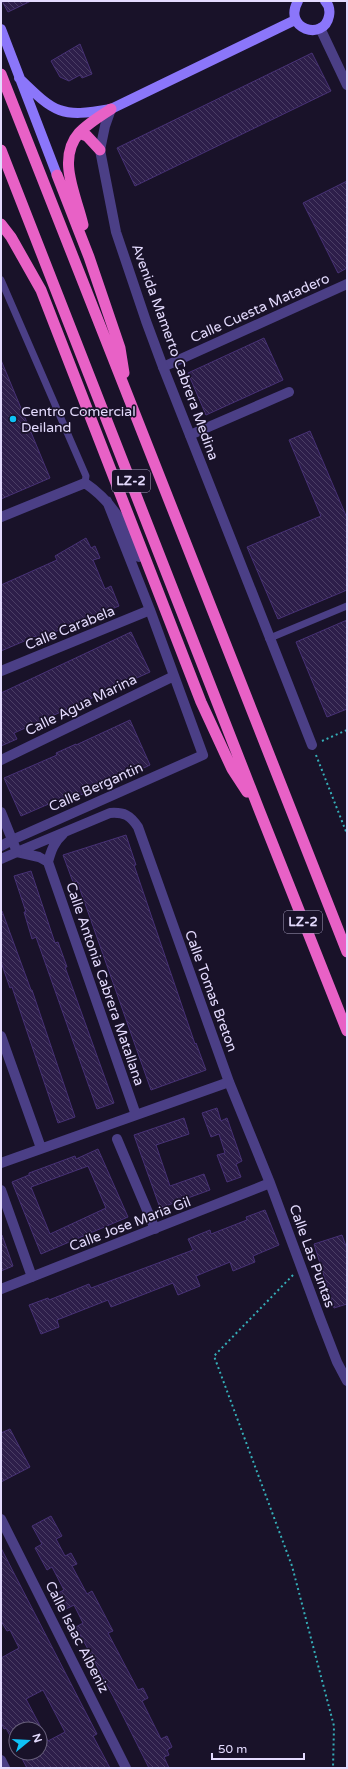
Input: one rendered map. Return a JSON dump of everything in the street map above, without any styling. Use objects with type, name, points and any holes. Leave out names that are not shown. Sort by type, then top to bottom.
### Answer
[{"type":"highway","name":"LZ-2","points":[[1,74],[347,952]]},
{"type":"highway","name":"LZ-2","points":[[89,257],[68,167],[69,155],[72,143],[79,133],[111,109]]},
{"type":"highway","points":[[79,133],[87,136],[100,150]]},
{"type":"highway","name":"LZ-2","points":[[1,150],[347,1031]]},
{"type":"highway","name":"LZ-2","points":[[57,175],[89,257],[120,348],[126,392]]},
{"type":"highway","name":"LZ-2","points":[[1,224],[11,237],[41,290],[202,702],[229,762],[260,812]]},
{"type":"main road","points":[[298,1],[294,7],[295,20],[306,29],[316,30],[328,20],[328,2]]},
{"type":"main road","points":[[19,78],[45,104],[60,112],[79,114],[111,109],[295,20]]},
{"type":"main road","points":[[1,29],[57,175]]},
{"type":"street","points":[[320,28],[347,85]]},
{"type":"street","name":"Avenida Mamerto Cabrera Medina","points":[[111,109],[105,126],[100,150],[116,232],[163,367],[312,745]]},
{"type":"street","name":"Calle Cuesta Matadero","points":[[163,367],[347,284]]},
{"type":"street","points":[[190,435],[289,392]]},
{"type":"street","points":[[1,517],[85,483],[95,490],[120,517],[151,587],[168,615]]},
{"type":"street","points":[[106,501],[150,610],[174,676]]},
{"type":"street","name":"Calle Carabela","points":[[1,671],[150,610]]},
{"type":"street","name":"Calle Bergantin","points":[[1,846],[203,755],[174,676]]},
{"type":"street","name":"Calle Agua Marina","points":[[1,760],[174,676]]},
{"type":"street","points":[[1,812],[17,852]]},
{"type":"street","name":"Calle Tomas Breton","points":[[67,831],[110,813],[122,812],[131,817],[138,827],[229,1082],[270,1183]]},
{"type":"street","points":[[17,852],[33,855],[48,862],[52,849],[58,839],[67,831]]},
{"type":"street","points":[[1,859],[67,831]]},
{"type":"street","name":"Calle Antonia Cabrera Matallana","points":[[48,862],[136,1115]]},
{"type":"street","points":[[1,1036],[41,1148]]},
{"type":"street","points":[[1,1163],[229,1082]]},
{"type":"street","points":[[117,1139],[155,1229]]},
{"type":"street","name":"Calle Jose Maria Gil","points":[[1,1290],[270,1183]]},
{"type":"street","name":"Calle Las Puntas","points":[[270,1183],[337,1362],[347,1381]]},
{"type":"street","points":[[1,1190],[32,1277]]},
{"type":"street","name":"Calle Isaac Albeniz","points":[[1,1519],[126,1768]]},
{"type":"street","points":[[1,1760],[5,1768]]},
{"type":"lane","points":[[1,280],[86,476],[85,483]]},
{"type":"lane","points":[[270,638],[347,606]]},
{"type":"path","points":[[347,730],[312,745],[347,834]]},
{"type":"path","points":[[301,1266],[214,1356],[292,1566],[334,1726],[333,1768]]},
{"type":"building","points":[[2,1],[31,1],[8,12]]},
{"type":"building","points":[[80,44],[92,74],[82,78],[80,75],[69,81],[60,77],[51,61]]},
{"type":"building","points":[[312,53],[331,91],[135,186],[117,148]]},
{"type":"building","points":[[347,181],[347,268],[338,273],[303,203]]},
{"type":"building","points":[[264,338],[283,380],[206,415],[188,373]]},
{"type":"building","name":"Centro Comercial Deiland","points":[[1,360],[50,478],[1,499]]},
{"type":"building","points":[[310,431],[347,518],[347,590],[278,619],[247,547],[321,516],[289,440]]},
{"type":"building","points":[[86,538],[91,548],[95,546],[100,558],[93,560],[105,589],[111,586],[119,606],[37,639],[36,636],[1,651],[1,585],[57,560],[55,556]]},
{"type":"building","points":[[347,620],[347,709],[327,717],[296,642]]},
{"type":"building","points":[[131,632],[150,672],[14,733],[17,739],[1,746],[1,693]]},
{"type":"building","points":[[130,720],[150,765],[129,775],[127,770],[94,785],[96,788],[76,797],[74,793],[21,816],[4,778],[57,755],[56,753]]},
{"type":"building","points":[[126,835],[136,865],[134,865],[195,1044],[196,1043],[206,1070],[151,1090],[77,881],[73,882],[63,855]]},
{"type":"building","points":[[31,871],[55,943],[58,942],[67,967],[65,967],[114,1103],[97,1109],[36,937],[32,939],[24,912],[26,912],[14,876]]},
{"type":"building","points":[[1,911],[32,990],[75,1117],[58,1123],[12,987],[10,988],[1,962]]},
{"type":"building","points":[[217,1108],[221,1121],[227,1118],[242,1161],[236,1164],[241,1177],[227,1182],[217,1155],[225,1153],[219,1134],[211,1137],[202,1113]]},
{"type":"building","points":[[184,1118],[189,1134],[156,1145],[170,1186],[204,1174],[210,1190],[160,1208],[134,1135]]},
{"type":"building","points":[[98,1149],[128,1217],[41,1254],[12,1182],[29,1175],[29,1173],[75,1156],[76,1159]],"holes":[[[88,1166],[106,1208],[50,1234],[31,1187]]]},
{"type":"building","points":[[265,1210],[279,1245],[253,1256],[255,1262],[233,1271],[230,1262],[196,1276],[200,1286],[178,1295],[173,1283],[111,1307],[108,1300],[57,1320],[59,1327],[41,1334],[29,1305],[48,1298],[49,1300],[89,1284],[91,1288],[193,1250],[188,1239],[210,1230],[211,1234],[247,1220],[246,1217]]},
{"type":"building","points":[[2,1235],[13,1266],[1,1271],[1,1236]]},
{"type":"building","points":[[342,1235],[347,1249],[347,1304],[334,1308],[314,1244]]},
{"type":"building","points":[[10,1429],[30,1467],[1,1482],[1,1433]]},
{"type":"building","points":[[51,1516],[62,1536],[56,1539],[65,1556],[71,1553],[77,1564],[72,1566],[87,1594],[92,1591],[113,1631],[108,1633],[138,1690],[143,1688],[148,1698],[142,1701],[161,1739],[167,1736],[172,1747],[167,1750],[169,1755],[164,1757],[169,1768],[149,1768],[76,1627],[83,1623],[74,1605],[66,1609],[58,1593],[64,1590],[52,1567],[47,1570],[35,1548],[42,1544],[32,1526]]},
{"type":"building","points":[[1,1548],[97,1734],[93,1736],[110,1768],[27,1768],[23,1761],[48,1761],[48,1741],[65,1732],[43,1690],[26,1699],[38,1721],[8,1721],[8,1732],[6,1728],[4,1729],[1,1722],[1,1658],[19,1648],[10,1630],[7,1631],[1,1621]]},
{"type":"place","name":"Centro Comercial Deiland","points":[[13,419]]}]
